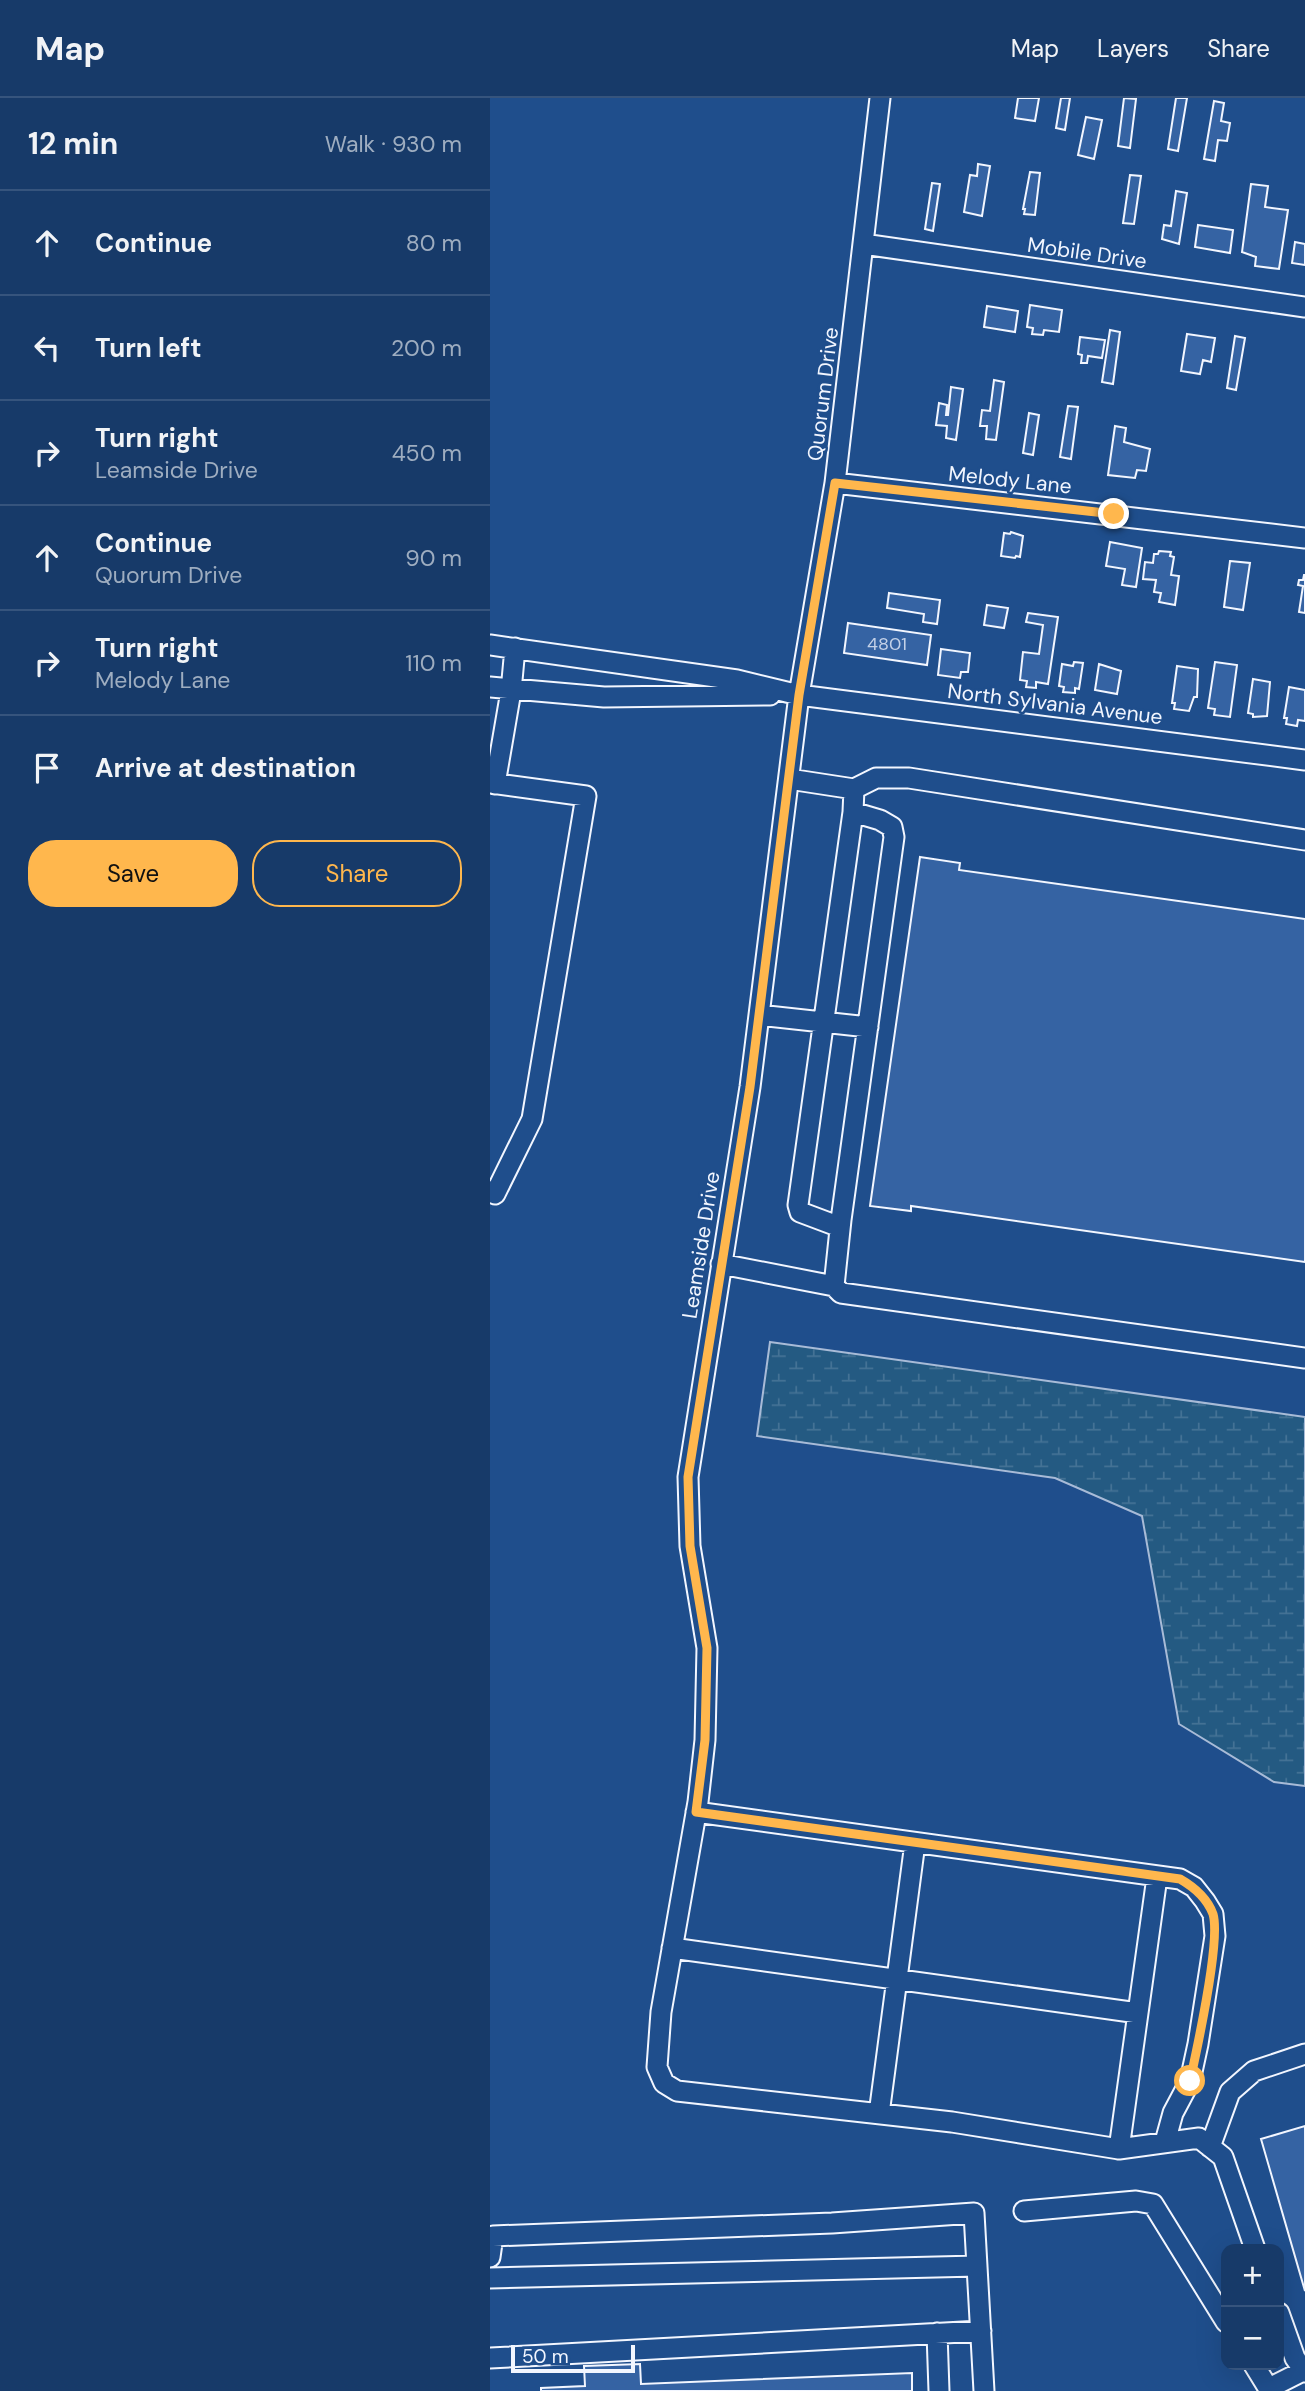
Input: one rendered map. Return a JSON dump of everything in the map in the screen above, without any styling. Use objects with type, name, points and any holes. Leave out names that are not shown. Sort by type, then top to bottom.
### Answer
[{"type":"street","name":"Quorum Drive","points":[[799,695],[835,483],[880,98]]},
{"type":"street","name":"Mobile Drive","points":[[863,244],[1305,307]]},
{"type":"street","name":"Melody Lane","points":[[835,483],[1305,538]]},
{"type":"street","name":"North Sylvania Avenue","points":[[490,645],[737,680],[799,695],[1305,760]]},
{"type":"street","points":[[492,1195],[532,1119],[586,796],[492,783],[511,691],[515,648]]},
{"type":"street","name":"North Sylvania Avenue","points":[[490,687],[511,691],[604,697],[799,695]]},
{"type":"street","name":"Leamside Drive","points":[[799,695],[750,1087],[688,1477],[690,1546],[707,1648],[705,1740],[697,1807],[661,2012],[657,2067],[664,2082],[677,2091],[952,2122],[1119,2149],[1199,2138],[1210,2147]]},
{"type":"street","points":[[789,779],[854,789],[876,778],[909,778],[1305,840]]},
{"type":"street","points":[[840,1227],[800,1212],[798,1205],[854,789]]},
{"type":"street","points":[[834,1286],[894,837],[892,827],[880,820],[853,812]]},
{"type":"street","points":[[759,1015],[868,1027]]},
{"type":"street","points":[[721,1264],[834,1286],[841,1293],[1305,1358]]},
{"type":"street","points":[[697,1807],[915,1843],[1180,1879],[1194,1887],[1213,1914],[1215,1936],[1193,2069],[1165,2142]]},
{"type":"street","points":[[879,2114],[915,1843]]},
{"type":"street","points":[[1119,2149],[1157,1877]]},
{"type":"street","points":[[672,1948],[1138,2013]]},
{"type":"street","points":[[1253,2244],[1223,2157],[1210,2147],[1230,2092],[1254,2071],[1305,2054]]},
{"type":"street","points":[[1024,2211],[1136,2202],[1153,2204],[1221,2314]]},
{"type":"street","points":[[490,2258],[493,2236],[832,2224],[974,2213],[984,2391]]},
{"type":"street","points":[[490,2278],[977,2266]]},
{"type":"street","points":[[1257,2370],[1269,2390],[1305,2371],[1295,2358],[1284,2328]]},
{"type":"street","points":[[490,2358],[981,2331]]},
{"type":"street","points":[[937,2333],[939,2391]]},
{"type":"green space","points":[[770,1342],[1305,1417],[1305,1786],[1274,1782],[1179,1724],[1142,1516],[1055,1478],[757,1436]]},
{"type":"building","points":[[1018,98],[1039,98],[1035,121],[1015,118]]},
{"type":"building","points":[[1061,98],[1070,98],[1065,130],[1056,128]]},
{"type":"building","points":[[1124,98],[1136,99],[1130,148],[1118,146]]},
{"type":"building","points":[[1176,98],[1187,98],[1178,151],[1168,149]]},
{"type":"building","points":[[1214,101],[1224,103],[1221,121],[1230,123],[1227,141],[1218,140],[1215,161],[1204,159]]},
{"type":"building","points":[[1086,117],[1102,120],[1094,159],[1078,155]]},
{"type":"building","points":[[978,164],[990,166],[982,216],[964,212],[970,175],[977,176]]},
{"type":"building","points":[[1030,172],[1040,173],[1035,215],[1024,214],[1023,209]]},
{"type":"building","points":[[1130,175],[1141,176],[1134,224],[1123,223]]},
{"type":"building","points":[[932,183],[940,184],[933,231],[925,229]]},
{"type":"building","points":[[1251,184],[1268,186],[1265,207],[1288,210],[1279,269],[1255,266],[1256,257],[1242,252]]},
{"type":"building","points":[[1176,191],[1187,193],[1179,244],[1162,239],[1164,225],[1171,226]]},
{"type":"building","points":[[1198,225],[1233,230],[1230,253],[1195,247]]},
{"type":"building","points":[[1295,242],[1305,244],[1305,265],[1292,263]]},
{"type":"building","points":[[1030,305],[1062,310],[1059,332],[1044,330],[1043,335],[1032,334],[1033,328],[1027,327]]},
{"type":"building","points":[[987,306],[1018,311],[1015,332],[984,327]]},
{"type":"building","points":[[1110,330],[1120,332],[1113,384],[1102,382]]},
{"type":"building","points":[[1187,334],[1215,338],[1211,362],[1203,360],[1200,374],[1181,371]]},
{"type":"building","points":[[1235,336],[1245,338],[1236,390],[1227,388]]},
{"type":"building","points":[[1080,337],[1105,340],[1102,358],[1088,356],[1087,363],[1081,363],[1082,355],[1078,354]]},
{"type":"building","points":[[994,380],[1004,382],[996,440],[986,439],[987,426],[980,426],[982,410],[990,411]]},
{"type":"building","points":[[951,387],[963,389],[956,440],[946,438],[947,426],[936,425],[939,403],[947,405],[948,415]]},
{"type":"building","points":[[1068,406],[1078,407],[1071,459],[1060,457]]},
{"type":"building","points":[[1029,413],[1039,415],[1033,455],[1023,453]]},
{"type":"building","points":[[1115,426],[1126,428],[1124,442],[1150,449],[1146,471],[1137,470],[1135,478],[1108,475]]},
{"type":"building","points":[[1004,533],[1023,536],[1020,557],[1001,556]]},
{"type":"building","points":[[1110,542],[1142,548],[1136,587],[1122,585],[1125,569],[1106,566]]},
{"type":"building","points":[[1159,551],[1171,552],[1170,556],[1174,557],[1171,575],[1179,576],[1175,605],[1159,602],[1161,593],[1154,592],[1156,580],[1143,579],[1145,562],[1153,563],[1154,554]]},
{"type":"building","points":[[1230,561],[1250,563],[1243,610],[1224,607]]},
{"type":"building","points":[[1304,575],[1305,613],[1299,612],[1303,586],[1298,585]]},
{"type":"building","points":[[889,593],[940,600],[937,624],[923,622],[924,614],[887,608]]},
{"type":"building","points":[[987,605],[1008,608],[1004,628],[984,625]]},
{"type":"building","points":[[1028,613],[1058,617],[1048,684],[1036,682],[1036,688],[1026,687],[1027,681],[1020,680],[1023,652],[1039,654],[1043,625],[1026,622]]},
{"type":"building","points":[[848,623],[931,635],[927,665],[844,653]]},
{"type":"building","points":[[941,649],[970,653],[968,672],[961,672],[960,678],[938,675]]},
{"type":"building","points":[[1074,662],[1083,663],[1079,689],[1075,688],[1075,693],[1063,692],[1064,687],[1059,686],[1062,664],[1073,666]]},
{"type":"building","points":[[1215,662],[1237,665],[1230,717],[1214,715],[1215,709],[1208,708]]},
{"type":"building","points":[[1099,664],[1121,671],[1117,694],[1095,690]]},
{"type":"building","points":[[1177,666],[1198,669],[1197,697],[1194,697],[1189,711],[1174,709],[1175,703],[1172,703]]},
{"type":"building","points":[[1253,679],[1270,682],[1267,716],[1253,717],[1253,714],[1248,713]]},
{"type":"building","points":[[1289,687],[1305,690],[1305,721],[1298,720],[1297,726],[1286,724],[1287,718],[1284,718]]},
{"type":"building","points":[[920,857],[960,863],[959,870],[1305,919],[1305,1262],[911,1206],[911,1211],[870,1206]]},
{"type":"building","points":[[1305,2126],[1305,2291],[1261,2139]]},
{"type":"building","points":[[640,2364],[641,2384],[912,2373],[912,2391],[541,2391],[541,2388],[585,2386],[584,2366]]},
{"type":"route","points":[[1114,514],[835,483],[799,695],[750,1087],[688,1477],[690,1546],[707,1648],[705,1740],[696,1812],[1180,1879],[1194,1887],[1213,1914],[1215,1936],[1190,2081]]}]
